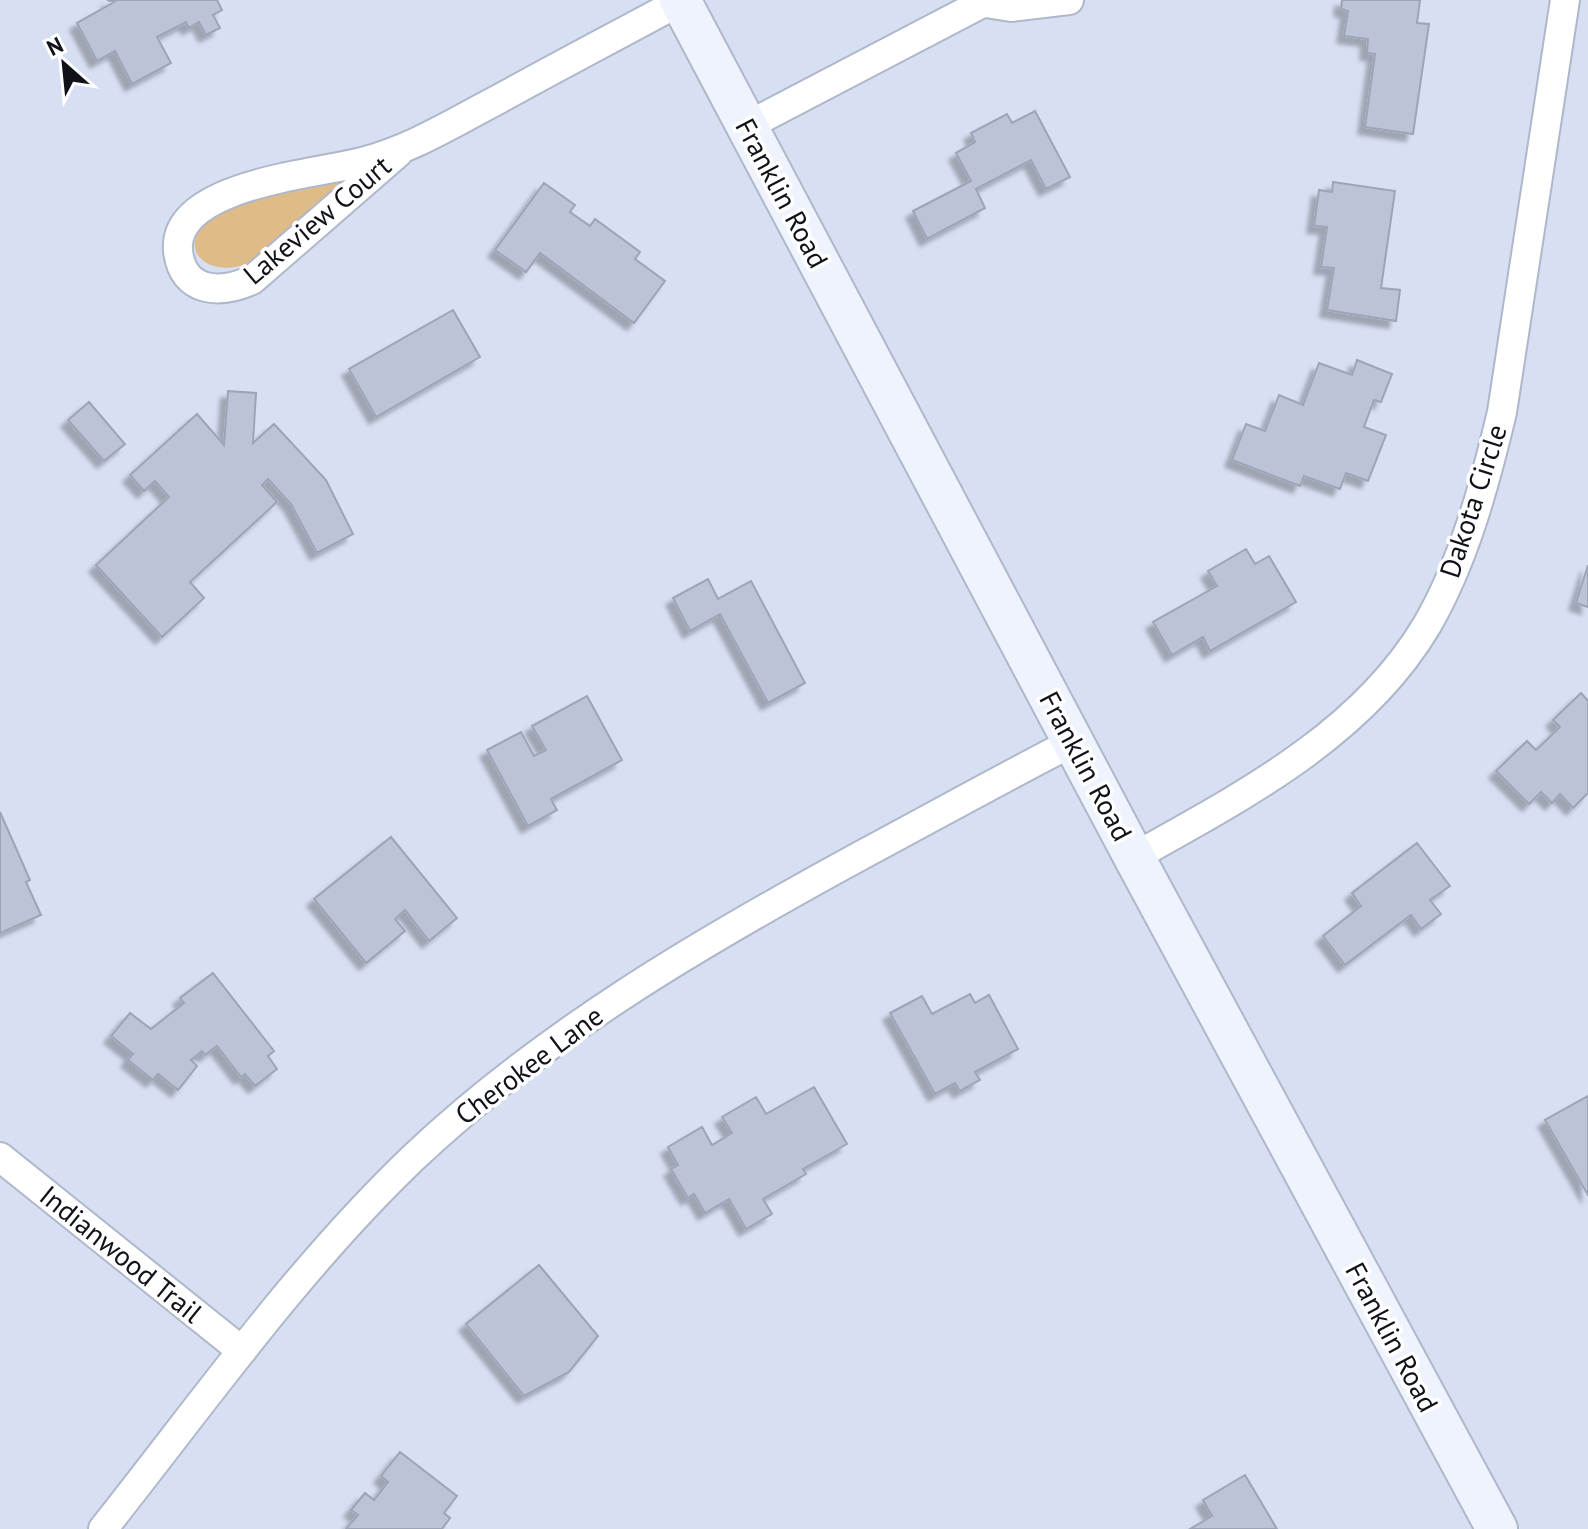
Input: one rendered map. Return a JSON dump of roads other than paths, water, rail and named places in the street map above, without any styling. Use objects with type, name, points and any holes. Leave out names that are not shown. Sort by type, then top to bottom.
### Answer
[{"type":"street","points":[[747,126],[987,1],[1011,7],[1069,0]]},
{"type":"street","name":"Dakota Circle","points":[[1134,857],[1261,783],[1343,723],[1375,694],[1400,664],[1440,599],[1458,559],[1485,478],[1502,412],[1565,0]]},
{"type":"street","name":"Franklin Road","points":[[680,1],[1134,857],[1497,1529]]},
{"type":"street","name":"Lakeview Court","points":[[398,153],[248,188],[222,196],[200,208],[189,218],[178,250],[189,276],[204,288],[216,290],[237,287],[252,280],[398,153],[680,1]]},
{"type":"street","name":"Cherokee Lane","points":[[103,1529],[242,1351],[349,1222],[481,1098],[573,1028],[630,990],[795,891],[1073,742]]},
{"type":"street","name":"Indianwood Trail","points":[[0,1157],[242,1351]]}]
